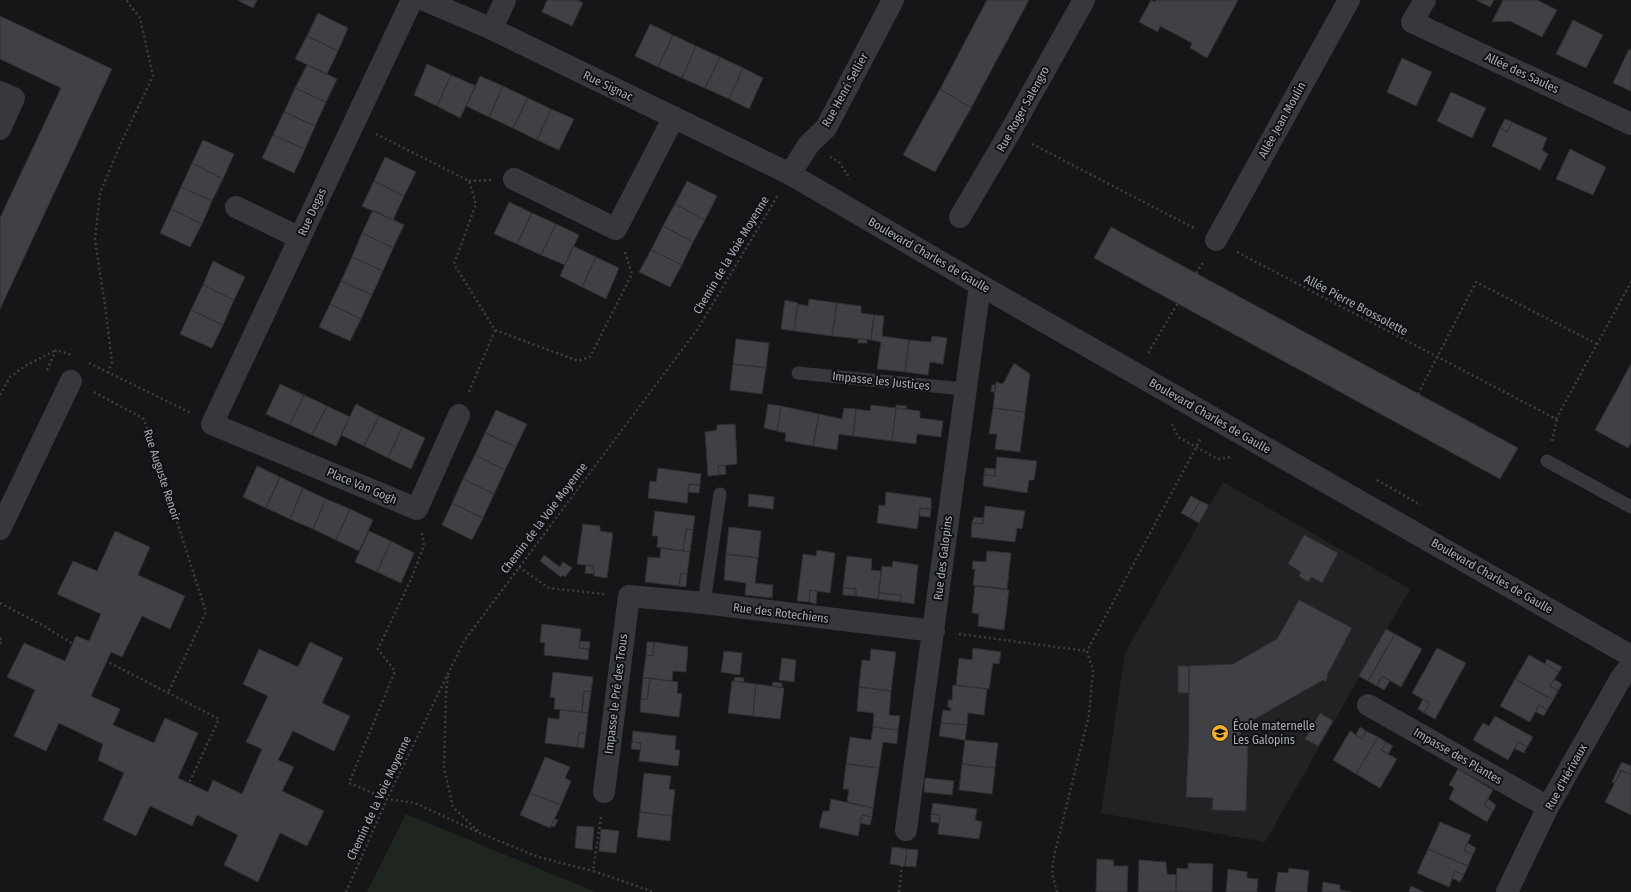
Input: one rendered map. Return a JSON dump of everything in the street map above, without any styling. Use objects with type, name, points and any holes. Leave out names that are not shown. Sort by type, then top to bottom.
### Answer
[{"type":"street","name":"Rue Degas","points":[[212,424],[412,0]]},
{"type":"street","name":"Rue Signac","points":[[424,0],[492,29],[790,174]]},
{"type":"street","points":[[492,29],[505,0]]},
{"type":"street","name":"Rue Henri Sellier","points":[[790,174],[808,144],[826,128],[894,0]]},
{"type":"street","name":"Rue Roger Salengro","points":[[960,217],[1010,132],[1084,0]]},
{"type":"street","name":"Allée Jean Moulin","points":[[1216,240],[1349,0]]},
{"type":"street","name":"Allée des Saules","points":[[1425,0],[1412,22],[1631,124]]},
{"type":"street","points":[[0,92],[14,98],[0,129]]},
{"type":"street","points":[[514,179],[616,229],[674,117]]},
{"type":"street","name":"Boulevard Charles de Gaulle","points":[[790,174],[980,285],[1631,656]]},
{"type":"street","points":[[236,207],[300,238]]},
{"type":"street","name":"Rue des Galopins","points":[[906,830],[934,631],[964,389],[980,285]]},
{"type":"street","points":[[0,529],[71,381]]},
{"type":"street","points":[[417,509],[459,415]]},
{"type":"street","name":"Place Van Gogh","points":[[212,424],[417,509]]},
{"type":"street","name":"Rue des Rotechiens","points":[[628,596],[704,603],[934,631]]},
{"type":"street","name":"Impasse le Pré des Trous","points":[[604,792],[628,596]]},
{"type":"street","name":"Rue d'Hérivaux","points":[[1507,892],[1548,808],[1621,678],[1631,665]]},
{"type":"street","name":"Impasse des Plantes","points":[[1368,705],[1548,808]]},
{"type":"lane","name":"Impasse les Justices","points":[[798,373],[964,389]]},
{"type":"lane","points":[[1547,461],[1631,507]]},
{"type":"lane","points":[[704,603],[720,494]]},
{"type":"path","points":[[108,373],[112,362],[95,240],[100,193],[121,143],[153,76],[140,18],[126,0]]},
{"type":"path","points":[[354,123],[469,181],[476,204],[454,264],[495,330],[578,361],[590,357],[632,274],[616,229]]},
{"type":"path","name":"Allée Pierre Brossolette","points":[[1010,132],[1216,240],[1262,266],[1556,419],[1559,414]]},
{"type":"path","name":"Chemin de la Voie Moyenne","points":[[346,892],[387,798],[464,641],[697,330],[790,174]]},
{"type":"path","points":[[1418,394],[1476,282],[1597,344]]},
{"type":"path","points":[[1547,461],[1559,414],[1631,282]]},
{"type":"path","points":[[1148,354],[1178,303]]},
{"type":"path","points":[[459,415],[495,330]]},
{"type":"path","points":[[0,395],[10,377],[25,366],[56,350]]},
{"type":"path","name":"Rue Auguste Renoir","points":[[71,381],[144,419],[206,612],[168,693]]},
{"type":"path","points":[[1057,892],[1052,873],[1054,856],[1089,715],[1093,671],[1087,651],[1213,417]]},
{"type":"path","points":[[417,509],[424,545],[412,577],[378,649],[395,671],[349,783],[387,798],[415,803],[480,833],[538,857],[593,871],[654,892]]},
{"type":"path","points":[[519,567],[549,588],[628,596]]},
{"type":"path","points":[[0,603],[44,626],[73,644],[220,719],[189,783]]},
{"type":"path","points":[[934,631],[1087,651]]},
{"type":"path","points":[[0,638],[2,641],[0,644]]},
{"type":"path","points":[[448,672],[444,768],[453,807],[480,833]]},
{"type":"path","points":[[593,871],[604,792]]},
{"type":"path","points":[[899,892],[906,830]]},
{"type":"shaded area","name":"École maternelle Les Galopins","points":[[1223,482],[1410,589],[1265,842],[1101,813],[1125,653]]},
{"type":"shaded area","points":[[406,814],[596,892],[367,892]]},
{"type":"building","points":[[237,0],[257,0],[253,8]]},
{"type":"building","points":[[547,0],[577,0],[583,3],[572,26],[542,12]]},
{"type":"building","points":[[987,0],[1029,0],[971,108],[940,89]]},
{"type":"building","points":[[1151,0],[1155,2],[1156,0],[1238,0],[1207,58],[1190,48],[1192,43],[1160,26],[1158,32],[1139,22]]},
{"type":"building","points":[[1476,0],[1494,0],[1490,7]]},
{"type":"building","points":[[1503,0],[1537,0],[1557,10],[1542,37],[1510,21],[1492,22]]},
{"type":"building","points":[[318,13],[348,28],[338,51],[307,36]]},
{"type":"building","points":[[0,16],[112,69],[0,309],[0,218],[61,88],[0,59]]},
{"type":"building","points":[[1573,20],[1603,35],[1586,68],[1556,54]]},
{"type":"building","points":[[650,24],[673,35],[658,67],[635,56]]},
{"type":"building","points":[[673,35],[696,46],[682,78],[658,67]]},
{"type":"building","points":[[307,36],[338,51],[327,74],[295,59]]},
{"type":"building","points":[[696,46],[720,57],[705,88],[682,78]]},
{"type":"building","points":[[1629,49],[1631,50],[1631,91],[1613,83]]},
{"type":"building","points":[[720,57],[743,68],[729,99],[705,88]]},
{"type":"building","points":[[1402,58],[1432,72],[1416,106],[1387,92]]},
{"type":"building","points":[[427,64],[451,75],[437,106],[414,95]]},
{"type":"building","points":[[307,65],[337,79],[326,102],[295,88]]},
{"type":"building","points":[[743,68],[763,78],[749,109],[729,99]]},
{"type":"building","points":[[451,75],[476,86],[460,118],[437,106]]},
{"type":"building","points":[[480,76],[503,86],[489,117],[466,106]]},
{"type":"building","points":[[503,86],[528,98],[513,128],[489,117]]},
{"type":"building","points":[[295,88],[326,102],[315,126],[284,112]]},
{"type":"building","points":[[940,89],[971,108],[935,172],[903,155]]},
{"type":"building","points":[[1451,92],[1486,108],[1472,138],[1437,121]]},
{"type":"building","points":[[528,98],[551,109],[537,140],[513,128]]},
{"type":"building","points":[[551,109],[574,119],[559,150],[537,140]]},
{"type":"building","points":[[284,112],[315,126],[305,149],[273,135]]},
{"type":"building","points":[[1505,119],[1512,122],[1507,132],[1500,128]]},
{"type":"building","points":[[1512,122],[1547,138],[1542,150],[1548,154],[1540,170],[1492,146],[1500,128],[1507,132]]},
{"type":"building","points":[[273,135],[305,149],[294,173],[262,158]]},
{"type":"building","points":[[203,140],[234,154],[223,179],[192,163]]},
{"type":"building","points":[[1570,149],[1606,167],[1593,195],[1556,179]]},
{"type":"building","points":[[385,157],[416,172],[404,196],[374,181]]},
{"type":"building","points":[[192,163],[223,179],[212,201],[181,187]]},
{"type":"building","points":[[374,181],[404,196],[393,220],[362,206]]},
{"type":"building","points":[[687,181],[717,196],[705,220],[675,204]]},
{"type":"building","points":[[181,187],[212,201],[202,224],[171,209]]},
{"type":"building","points":[[509,202],[532,213],[517,244],[494,234]]},
{"type":"building","points":[[675,204],[705,220],[693,242],[663,226]]},
{"type":"building","points":[[171,209],[202,224],[190,247],[160,233]]},
{"type":"building","points":[[373,210],[404,225],[393,248],[362,233]]},
{"type":"building","points":[[532,213],[556,224],[541,255],[517,244]]},
{"type":"building","points":[[556,224],[579,235],[565,265],[541,255]]},
{"type":"building","points":[[663,226],[693,242],[682,265],[651,250]]},
{"type":"building","points":[[1111,227],[1518,448],[1500,479],[1094,258]]},
{"type":"building","points":[[362,233],[393,248],[383,271],[352,257]]},
{"type":"building","points":[[573,246],[596,257],[582,287],[560,276]]},
{"type":"building","points":[[651,250],[682,265],[670,287],[639,272]]},
{"type":"building","points":[[352,257],[383,271],[372,295],[341,281]]},
{"type":"building","points":[[596,257],[619,268],[606,299],[582,287]]},
{"type":"building","points":[[213,261],[245,277],[234,300],[203,285]]},
{"type":"building","points":[[341,281],[372,295],[361,319],[330,304]]},
{"type":"building","points":[[203,285],[234,300],[223,325],[191,310]]},
{"type":"building","points":[[809,299],[837,303],[832,336],[794,331],[798,304],[808,306]]},
{"type":"building","points":[[785,300],[798,303],[794,331],[781,329]]},
{"type":"building","points":[[837,303],[861,306],[861,313],[874,315],[871,340],[832,336]]},
{"type":"building","points":[[330,304],[361,319],[350,341],[319,327]]},
{"type":"building","points":[[191,310],[223,325],[212,348],[180,334]]},
{"type":"building","points":[[874,315],[884,316],[882,336],[909,340],[905,372],[877,369],[881,342],[871,340]]},
{"type":"building","points":[[932,336],[947,338],[943,364],[930,362],[928,375],[905,372],[909,340],[931,342]]},
{"type":"building","points":[[736,339],[769,343],[766,368],[733,364]]},
{"type":"building","points":[[858,339],[867,340],[867,343],[858,343]]},
{"type":"building","points":[[1014,363],[1030,374],[1025,412],[993,408],[996,382],[1003,384]]},
{"type":"building","points":[[733,364],[766,368],[762,394],[730,390]]},
{"type":"building","points":[[1631,364],[1631,443],[1628,448],[1595,430]]},
{"type":"building","points":[[280,384],[304,395],[290,425],[266,414]]},
{"type":"building","points":[[992,385],[995,385],[995,392],[991,392]]},
{"type":"building","points":[[304,395],[327,406],[312,435],[290,425]]},
{"type":"building","points":[[356,404],[379,416],[364,446],[341,435]]},
{"type":"building","points":[[768,404],[781,406],[777,431],[764,428]]},
{"type":"building","points":[[871,405],[896,408],[892,441],[853,436],[856,409],[870,411]]},
{"type":"building","points":[[896,405],[907,406],[906,409],[896,408]]},
{"type":"building","points":[[327,406],[350,417],[336,446],[312,435]]},
{"type":"building","points":[[781,406],[819,414],[813,446],[785,441],[786,433],[777,431]]},
{"type":"building","points":[[844,408],[856,409],[853,436],[839,434],[837,450],[813,446],[819,414],[842,419]]},
{"type":"building","points":[[896,408],[920,411],[920,418],[943,421],[941,437],[917,434],[916,444],[892,441]]},
{"type":"building","points":[[993,408],[1025,412],[1020,452],[995,449],[997,434],[989,434]]},
{"type":"building","points":[[496,410],[527,424],[516,447],[485,433]]},
{"type":"building","points":[[379,416],[402,427],[388,458],[364,446]]},
{"type":"building","points":[[735,424],[737,464],[718,466],[719,475],[708,476],[705,432],[717,430],[717,425]]},
{"type":"building","points":[[402,427],[425,438],[411,469],[388,458]]},
{"type":"building","points":[[485,433],[516,447],[505,470],[475,455]]},
{"type":"building","points":[[475,455],[505,470],[494,494],[463,479]]},
{"type":"building","points":[[997,457],[1037,461],[1034,480],[1029,480],[1027,493],[983,486],[984,475],[995,476]]},
{"type":"building","points":[[725,465],[726,474],[719,475],[718,466]]},
{"type":"building","points":[[257,466],[280,477],[266,508],[243,497]]},
{"type":"building","points":[[658,468],[701,474],[700,485],[689,484],[687,503],[648,498],[650,481],[656,482]]},
{"type":"building","points":[[985,468],[995,469],[995,476],[984,475]]},
{"type":"building","points":[[280,477],[303,488],[290,519],[266,508]]},
{"type":"building","points":[[463,479],[494,494],[483,518],[452,503]]},
{"type":"building","points":[[689,484],[700,485],[699,493],[688,492]]},
{"type":"building","points":[[303,488],[326,499],[313,529],[290,519]]},
{"type":"building","points":[[886,492],[931,498],[931,509],[920,508],[917,529],[877,523],[879,505],[885,506]]},
{"type":"building","points":[[749,494],[774,497],[773,509],[748,506]]},
{"type":"building","points":[[1191,496],[1200,501],[1190,518],[1181,513]]},
{"type":"building","points":[[326,499],[350,509],[336,540],[313,529]]},
{"type":"building","points":[[1200,501],[1209,505],[1199,523],[1190,518]]},
{"type":"building","points":[[452,503],[483,518],[472,540],[442,525]]},
{"type":"building","points":[[985,506],[1025,511],[1022,529],[1017,528],[1015,542],[971,537],[972,523],[983,524]]},
{"type":"building","points":[[920,508],[931,509],[930,517],[919,516]]},
{"type":"building","points":[[350,509],[373,520],[359,551],[336,540]]},
{"type":"building","points":[[655,511],[695,516],[693,530],[686,529],[683,551],[657,547],[658,536],[652,536]]},
{"type":"building","points":[[974,517],[983,518],[983,524],[972,523]]},
{"type":"building","points":[[583,524],[600,526],[600,531],[613,533],[607,578],[594,576],[593,566],[577,564]]},
{"type":"building","points":[[729,527],[761,531],[758,558],[726,554]]},
{"type":"building","points":[[686,529],[693,530],[690,552],[683,551]]},
{"type":"building","points":[[115,531],[150,547],[138,575],[185,596],[170,629],[142,616],[122,657],[111,652],[91,696],[120,709],[113,725],[154,743],[165,718],[198,733],[178,778],[208,792],[213,780],[242,794],[262,749],[246,742],[268,696],[243,684],[259,649],[298,667],[310,642],[343,658],[322,703],[350,716],[334,751],[293,731],[278,760],[294,767],[282,791],[324,811],[307,846],[280,833],[258,882],[224,865],[238,835],[197,815],[192,826],[150,806],[136,836],[103,820],[124,773],[98,760],[103,744],[59,723],[46,751],[14,736],[35,690],[7,677],[24,643],[65,661],[76,636],[89,641],[101,614],[57,594],[73,561],[97,571]]},
{"type":"building","points":[[369,531],[391,541],[377,572],[355,562]]},
{"type":"building","points":[[1304,535],[1338,553],[1322,583],[1311,577],[1308,582],[1299,576],[1301,572],[1288,564]]},
{"type":"building","points":[[391,541],[414,553],[401,583],[377,572]]},
{"type":"building","points":[[661,548],[690,552],[687,574],[681,573],[679,586],[645,582],[648,557],[660,558]]},
{"type":"building","points":[[817,550],[835,553],[830,593],[810,590],[809,602],[797,601],[803,554],[816,556]]},
{"type":"building","points":[[987,551],[1011,553],[1007,589],[973,585],[975,569],[972,569],[973,561],[986,562]]},
{"type":"building","points":[[726,554],[758,558],[755,583],[773,585],[772,598],[745,595],[746,583],[724,580]]},
{"type":"building","points":[[544,555],[560,567],[563,562],[572,568],[565,577],[563,575],[561,577],[540,561]]},
{"type":"building","points":[[847,556],[872,559],[871,570],[881,571],[878,599],[856,596],[856,589],[843,588]]},
{"type":"building","points":[[893,561],[918,565],[914,604],[900,602],[901,595],[879,593],[882,566],[892,567]]},
{"type":"building","points":[[586,565],[593,566],[594,574],[585,573]]},
{"type":"building","points":[[681,573],[687,574],[686,587],[679,586]]},
{"type":"building","points":[[975,586],[1009,590],[1004,630],[978,626],[979,614],[972,613]]},
{"type":"building","points":[[843,588],[856,589],[856,596],[843,595]]},
{"type":"building","points":[[810,590],[817,591],[816,604],[809,602]]},
{"type":"building","points":[[879,593],[901,595],[900,602],[878,599]]},
{"type":"building","points":[[1299,600],[1352,628],[1327,675],[1328,676],[1325,682],[1323,680],[1246,724],[1241,724],[1240,738],[1248,739],[1246,811],[1212,810],[1213,798],[1186,797],[1189,735],[1189,666],[1233,664],[1277,639]]},
{"type":"building","points":[[542,624],[581,629],[579,648],[589,649],[588,660],[544,655],[545,643],[540,642]]},
{"type":"building","points":[[1386,629],[1395,634],[1368,681],[1359,676]]},
{"type":"building","points":[[1395,634],[1422,649],[1401,687],[1382,676],[1377,686],[1368,681]]},
{"type":"building","points":[[580,641],[590,642],[589,649],[579,648]]},
{"type":"building","points":[[647,642],[654,642],[653,656],[646,655]]},
{"type":"building","points":[[654,642],[688,647],[686,672],[673,671],[672,681],[643,678],[646,655],[653,656]]},
{"type":"building","points":[[973,648],[1001,652],[999,664],[993,663],[989,689],[956,685],[959,658],[972,660]]},
{"type":"building","points":[[1437,648],[1466,663],[1435,719],[1424,713],[1430,703],[1412,693]]},
{"type":"building","points":[[871,649],[896,652],[891,691],[859,687],[862,660],[870,661]]},
{"type":"building","points":[[724,651],[742,653],[740,675],[721,672]]},
{"type":"building","points":[[1529,655],[1559,672],[1550,686],[1558,691],[1553,700],[1515,679]]},
{"type":"building","points":[[782,658],[796,660],[794,682],[779,680]]},
{"type":"building","points":[[1547,659],[1562,667],[1559,672],[1545,664]]},
{"type":"building","points":[[1178,666],[1189,666],[1189,693],[1178,693]]},
{"type":"building","points":[[553,672],[593,677],[591,692],[584,691],[582,712],[554,709],[555,698],[550,697]]},
{"type":"building","points":[[1382,676],[1390,681],[1384,690],[1377,686]]},
{"type":"building","points":[[735,677],[744,678],[744,682],[734,681]]},
{"type":"building","points":[[643,678],[650,678],[647,700],[641,699]]},
{"type":"building","points":[[650,678],[678,682],[677,693],[682,694],[679,717],[640,712],[641,699],[647,700]]},
{"type":"building","points":[[1515,679],[1553,700],[1547,710],[1539,705],[1530,722],[1500,706]]},
{"type":"building","points":[[1554,679],[1562,684],[1558,691],[1550,686]]},
{"type":"building","points":[[732,681],[756,684],[753,716],[728,713]]},
{"type":"building","points":[[773,682],[782,683],[782,687],[772,686]]},
{"type":"building","points":[[756,684],[784,688],[780,719],[753,716]]},
{"type":"building","points":[[953,685],[987,689],[984,715],[968,713],[967,725],[941,723],[943,710],[950,711],[951,708],[948,707],[948,700],[952,700]]},
{"type":"building","points":[[859,687],[891,691],[889,715],[900,716],[898,730],[873,727],[874,713],[857,711]]},
{"type":"building","points":[[584,691],[591,692],[588,713],[582,712]]},
{"type":"building","points":[[1423,699],[1430,703],[1424,713],[1418,709]]},
{"type":"building","points":[[1539,705],[1547,710],[1544,716],[1536,712]]},
{"type":"building","points":[[560,710],[588,713],[586,733],[579,733],[577,747],[545,743],[548,718],[559,719]]},
{"type":"building","points":[[1320,713],[1333,721],[1318,746],[1305,739]]},
{"type":"building","points":[[1495,716],[1533,737],[1527,747],[1518,742],[1508,760],[1473,740],[1483,723],[1489,726]]},
{"type":"building","points":[[941,723],[967,725],[965,740],[939,736]]},
{"type":"building","points":[[873,727],[898,730],[897,744],[883,742],[879,768],[846,764],[850,737],[871,740]]},
{"type":"building","points":[[1360,727],[1366,731],[1362,739],[1356,735]]},
{"type":"building","points":[[633,731],[676,736],[675,750],[680,750],[678,766],[639,761],[641,743],[632,742]]},
{"type":"building","points":[[1350,731],[1362,739],[1366,731],[1378,737],[1356,774],[1333,760]]},
{"type":"building","points":[[579,733],[586,733],[584,748],[577,747]]},
{"type":"building","points":[[1378,737],[1386,742],[1381,750],[1397,759],[1380,788],[1356,774]]},
{"type":"building","points":[[965,740],[998,743],[995,768],[962,764]]},
{"type":"building","points":[[632,742],[641,743],[640,750],[631,749]]},
{"type":"building","points":[[1386,742],[1393,746],[1388,754],[1381,750]]},
{"type":"building","points":[[1518,742],[1527,747],[1524,753],[1515,749]]},
{"type":"building","points":[[545,757],[570,767],[565,778],[571,781],[561,805],[530,793]]},
{"type":"building","points":[[1622,762],[1631,766],[1631,775],[1618,769]]},
{"type":"building","points":[[846,764],[879,768],[873,808],[847,802],[849,789],[843,789]]},
{"type":"building","points":[[962,764],[995,768],[992,794],[959,790]]},
{"type":"building","points":[[1458,769],[1493,790],[1484,805],[1493,811],[1487,822],[1449,799],[1454,788],[1449,785]]},
{"type":"building","points":[[1618,769],[1621,771],[1614,783],[1612,782]]},
{"type":"building","points":[[1621,771],[1631,775],[1631,815],[1605,802]]},
{"type":"building","points":[[644,773],[671,776],[669,789],[675,790],[672,816],[640,812]]},
{"type":"building","points":[[925,778],[954,781],[952,795],[924,792]]},
{"type":"building","points":[[530,793],[561,805],[550,828],[520,815]]},
{"type":"building","points":[[831,799],[873,808],[872,817],[862,815],[858,836],[819,827],[823,811],[829,811]]},
{"type":"building","points":[[1488,799],[1496,805],[1493,811],[1484,805]]},
{"type":"building","points":[[933,803],[977,809],[975,820],[982,822],[979,839],[938,834],[940,815],[931,814]]},
{"type":"building","points":[[640,812],[672,816],[670,841],[637,837]]},
{"type":"building","points":[[931,814],[940,815],[939,823],[931,822]]},
{"type":"building","points":[[862,815],[872,817],[870,825],[860,823]]},
{"type":"building","points":[[555,819],[558,820],[554,827],[551,826]]},
{"type":"building","points":[[1440,822],[1471,835],[1464,851],[1473,854],[1468,866],[1428,849]]},
{"type":"building","points":[[577,826],[594,827],[592,850],[575,848]]},
{"type":"building","points":[[601,829],[619,831],[616,853],[599,851]]},
{"type":"building","points":[[1467,843],[1476,848],[1473,854],[1464,851]]},
{"type":"building","points":[[892,847],[907,849],[905,866],[890,864]]},
{"type":"building","points":[[907,849],[918,850],[916,867],[905,866]]},
{"type":"building","points":[[1428,849],[1468,866],[1464,875],[1455,871],[1449,887],[1417,873]]},
{"type":"building","points":[[1097,859],[1113,860],[1114,866],[1128,866],[1127,892],[1096,892]]},
{"type":"building","points":[[1139,860],[1166,862],[1167,874],[1176,875],[1176,892],[1138,892]]},
{"type":"building","points":[[1188,863],[1213,864],[1212,892],[1176,892],[1177,868],[1188,869]]},
{"type":"building","points":[[1289,868],[1309,871],[1307,892],[1275,892],[1278,872],[1288,873]]},
{"type":"building","points":[[1228,869],[1247,872],[1247,878],[1258,879],[1257,892],[1226,892]]},
{"type":"building","points":[[1455,871],[1464,875],[1460,882],[1452,878]]},
{"type":"building","points":[[1323,882],[1340,885],[1340,890],[1351,892],[1322,892]]},
{"type":"building","points":[[1411,886],[1424,892],[1409,892]]},
{"type":"place","name":"École maternelle Les Galopins","points":[[1220,733]]}]
